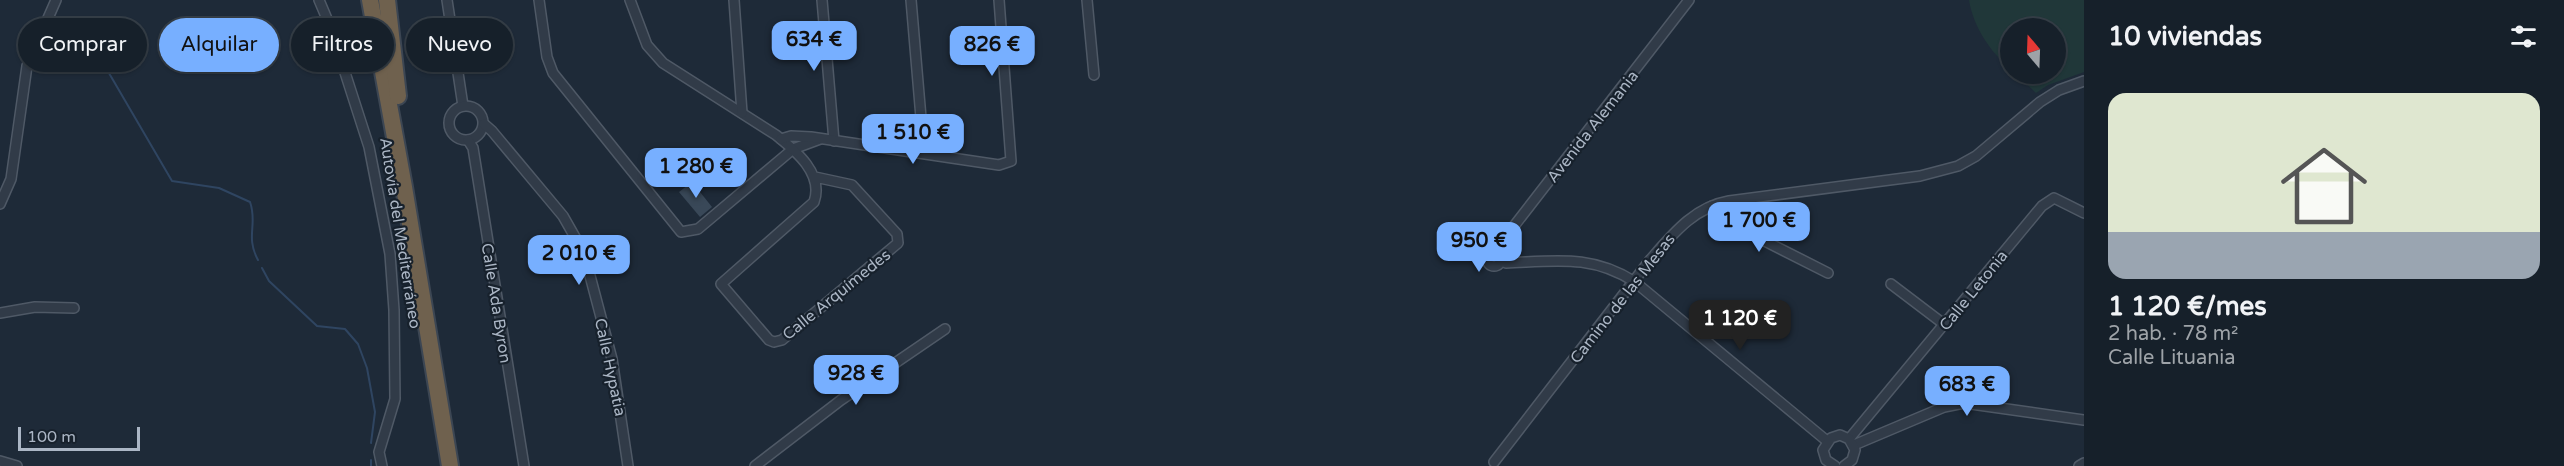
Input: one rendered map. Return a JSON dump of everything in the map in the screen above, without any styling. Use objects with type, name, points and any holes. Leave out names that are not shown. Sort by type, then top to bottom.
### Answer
[{"type":"highway","name":"Autovía del Mediterráneo","points":[[361,0],[379,94],[439,466]]},
{"type":"highway","name":"Autovía del Mediterráneo","points":[[370,0],[404,187],[450,466]]},
{"type":"highway","name":"Autovía del Mediterráneo","points":[[387,0],[396,65],[404,187]]},
{"type":"street","points":[[0,204],[8,192],[11,179],[27,66],[56,0]]},
{"type":"street","points":[[319,0],[330,26],[369,147],[390,254],[394,310],[395,399],[379,452],[382,466]]},
{"type":"street","points":[[447,0],[464,106]]},
{"type":"street","points":[[539,0],[547,57],[553,73],[681,232],[698,229],[793,148],[820,139]]},
{"type":"street","points":[[630,0],[647,45],[663,63],[793,148],[815,177]]},
{"type":"street","points":[[734,0],[742,113]]},
{"type":"street","points":[[822,0],[834,141]]},
{"type":"street","points":[[911,0],[924,153]]},
{"type":"street","points":[[781,139],[791,136],[1006,164],[1011,161],[999,0]]},
{"type":"street","points":[[1087,0],[1094,75]]},
{"type":"street","name":"Avenida Alemania","points":[[1635,282],[1620,273],[1592,262],[1506,263],[1498,257],[1497,248],[1689,0]]},
{"type":"street","name":"Camino de las Mesas","points":[[1494,462],[1676,231],[1694,215],[1729,201],[1920,176],[1946,170],[1976,156],[2020,117],[2059,90],[2084,81]]},
{"type":"street","points":[[464,106],[478,111],[484,124],[479,135],[468,140],[457,138],[449,123],[453,112],[464,106]]},
{"type":"street","name":"Calle Hypatia","points":[[484,124],[563,216],[584,253],[612,359],[628,466]]},
{"type":"street","name":"Calle Ada Byron","points":[[468,140],[473,148],[524,466]]},
{"type":"street","name":"Calle Arquímedes","points":[[815,177],[852,185],[897,234],[898,243],[782,340],[774,342],[769,340],[721,284],[814,202],[818,192],[815,177]]},
{"type":"street","name":"Calle Letonia","points":[[1844,466],[1852,460],[1852,442],[2049,200],[2060,200],[2084,213]]},
{"type":"street","points":[[1712,206],[1737,227],[1828,273]]},
{"type":"street","points":[[1635,282],[1827,441]]},
{"type":"street","points":[[1891,284],[1945,325]]},
{"type":"street","points":[[0,313],[35,308],[74,308]]},
{"type":"street","points":[[755,466],[841,400],[945,329]]},
{"type":"street","points":[[1834,466],[1824,455],[1827,441],[1835,436],[1852,442],[1944,407],[1964,403],[2084,420]]},
{"type":"street","points":[[0,461],[17,466]]},
{"type":"street","points":[[2079,466],[2084,463]]},
{"type":"green space","points":[[1969,0],[2084,0],[2084,72],[2066,78],[2066,18],[2000,18],[2000,58],[1978,29]]},
{"type":"green space","points":[[2027,84],[2051,84],[2048,85],[2036,93]]},
{"type":"building","points":[[692,182],[712,207],[700,217],[679,192]]},
{"type":"waterway","points":[[108,72],[172,181],[219,188],[250,202],[253,217],[252,244],[258,260]]},
{"type":"waterway","points":[[262,268],[269,281],[317,326],[345,329],[358,344],[367,368],[375,412],[371,443]]},
{"type":"waterway","points":[[371,460],[371,466]]}]
